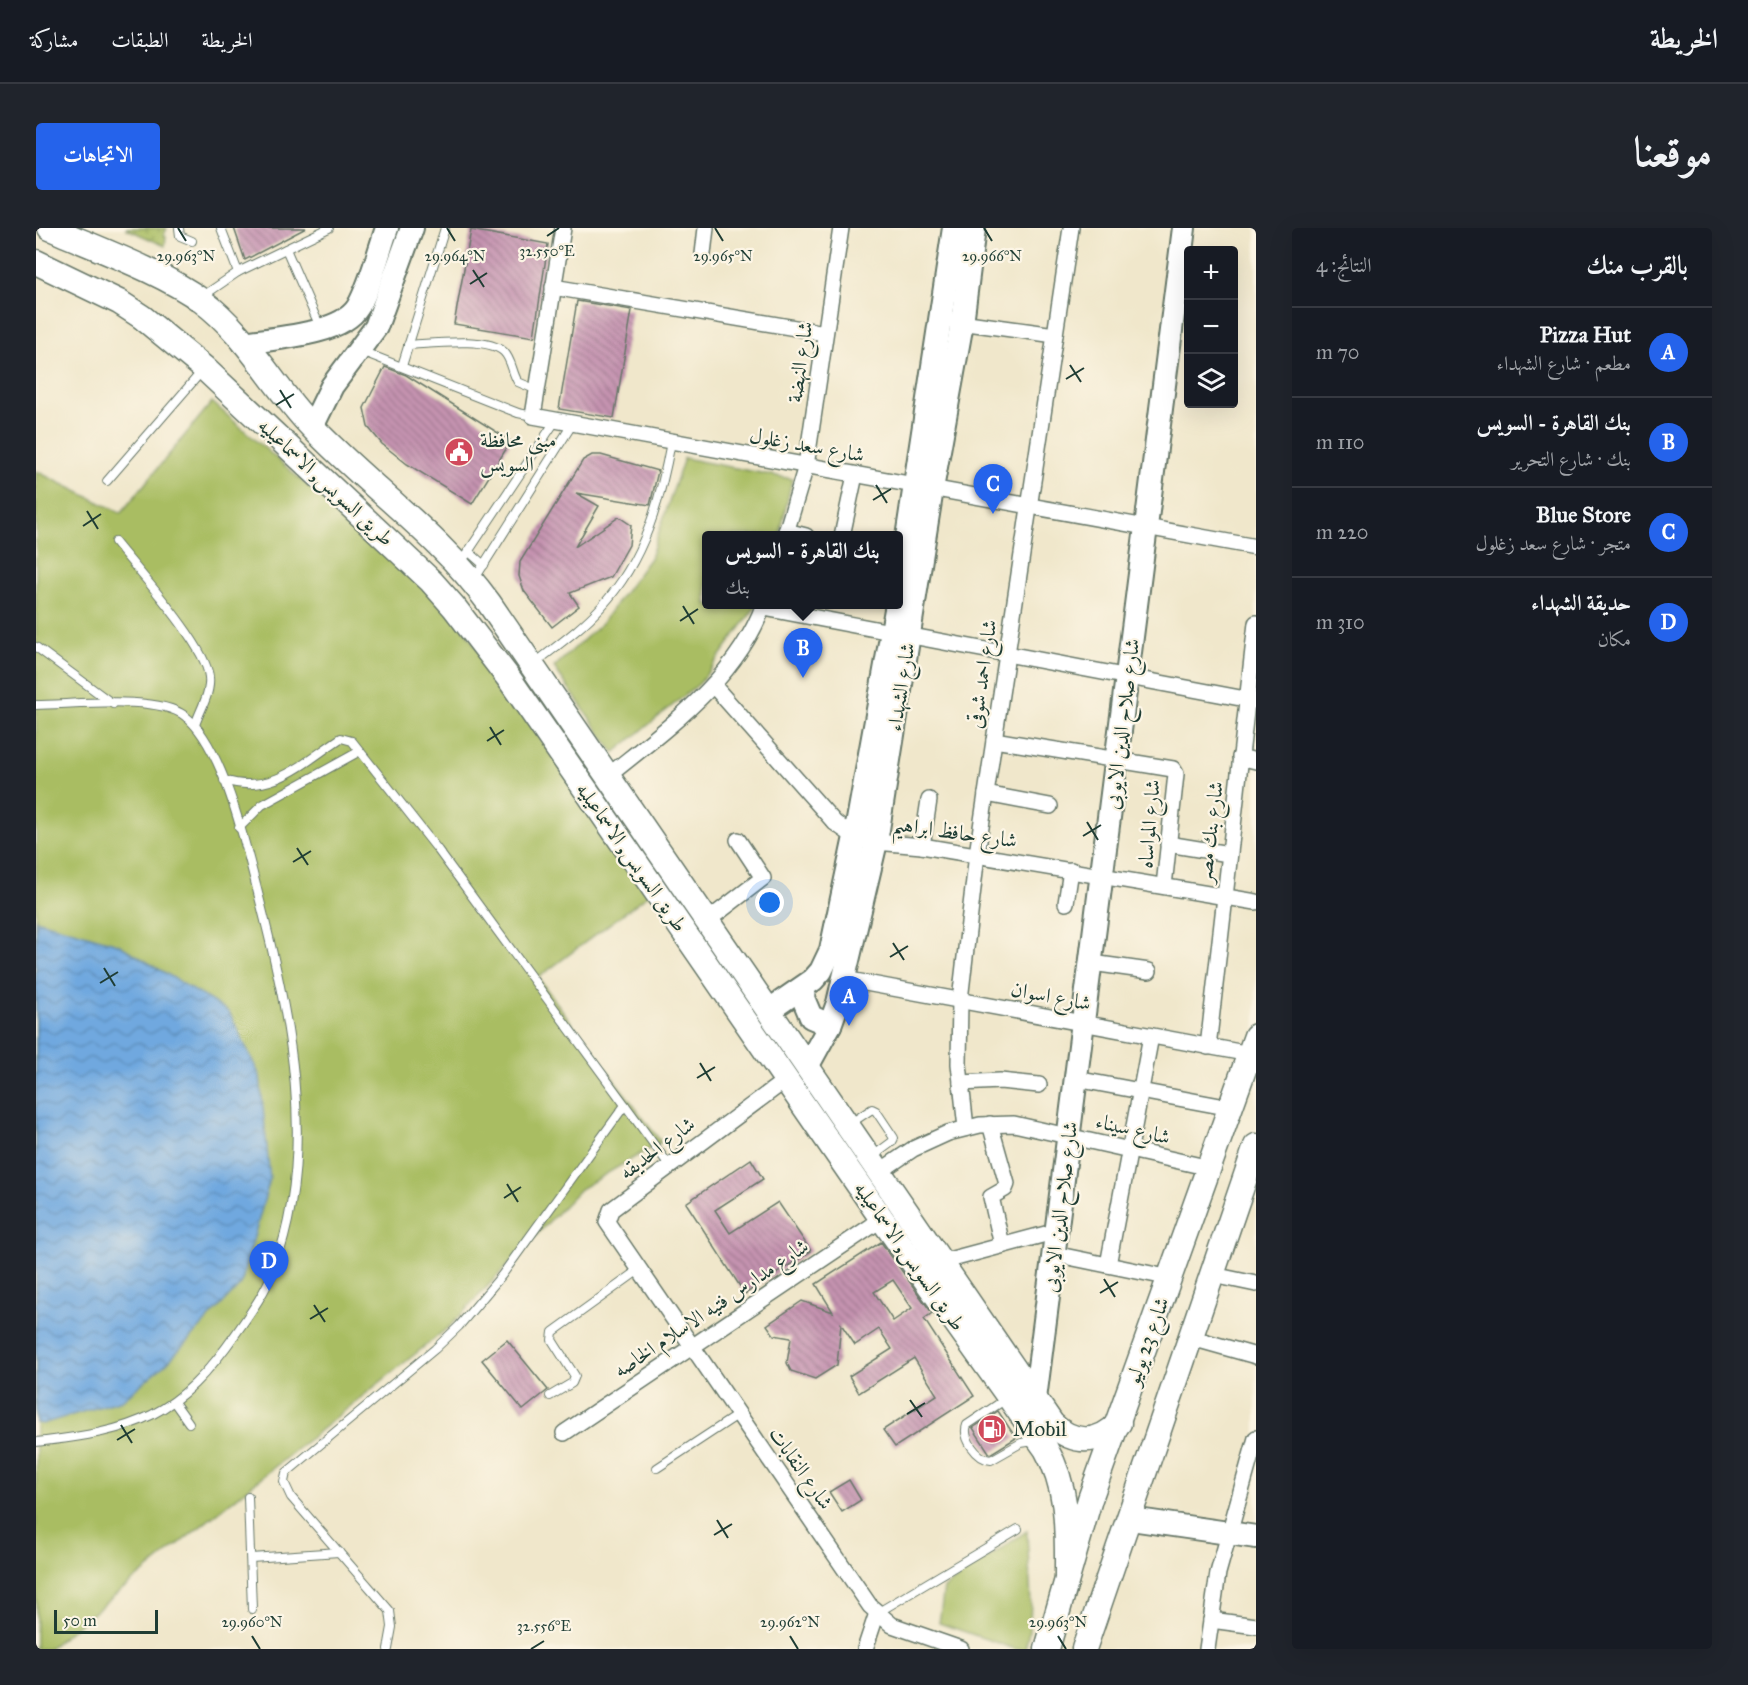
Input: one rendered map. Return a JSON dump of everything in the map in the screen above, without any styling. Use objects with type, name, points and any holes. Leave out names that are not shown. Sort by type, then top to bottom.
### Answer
[{"type":"main road","name":"طريق السويس, الاسماعيليه","points":[[50,228],[168,281],[199,299],[234,330],[312,428],[469,568],[532,666],[768,1011],[797,1073],[882,1218],[1010,1397],[1054,1441]]},
{"type":"main road","name":"طريق السويس, الاسماعيليه","points":[[36,262],[119,302],[142,317],[204,368],[431,581],[454,607],[510,680],[797,1073],[848,1126],[1035,1399],[1054,1441],[1066,1504],[1067,1576]]},
{"type":"main road","points":[[431,581],[444,576],[448,570],[469,568],[461,595],[454,607]]},
{"type":"main road","name":"شارع 23 يوليو","points":[[1047,1649],[1090,1499],[1253,1045]]},
{"type":"main road","points":[[1210,1168],[1211,1184],[1219,1191],[1254,1161]]},
{"type":"main road","name":"شارع 23 يوليو","points":[[1084,1649],[1131,1519],[1223,1243],[1254,1161]]},
{"type":"main road","points":[[1186,1235],[1197,1222],[1205,1218],[1213,1223],[1223,1243]]},
{"type":"main road","points":[[1054,1441],[1071,1438],[1090,1440],[1103,1436],[1119,1423]]},
{"type":"street","points":[[244,343],[321,330],[334,326],[354,312],[364,294],[386,228]]},
{"type":"street","points":[[312,428],[332,386],[376,327],[412,228]]},
{"type":"street","points":[[533,416],[563,228]]},
{"type":"street","points":[[703,254],[706,228]]},
{"type":"street","name":"شارع النهضة","points":[[787,531],[806,466],[841,228]]},
{"type":"street","name":"شارع الشهداء","points":[[952,321],[954,228]]},
{"type":"street","name":"شارع الشهداء","points":[[797,1073],[830,1025],[844,979],[923,488],[952,321],[974,228]]},
{"type":"street","name":"شارع احمد شوقى","points":[[966,1128],[961,1083],[960,1000],[976,854],[1071,228]]},
{"type":"street","name":"شارع صلاح الدين الايوبى","points":[[1035,1399],[1184,228]]},
{"type":"street","points":[[553,287],[825,333]]},
{"type":"street","points":[[354,312],[376,327]]},
{"type":"street","points":[[952,321],[1055,335]]},
{"type":"street","name":"شارع سعد زغلول","points":[[533,416],[1256,547]]},
{"type":"street","points":[[843,531],[855,475]]},
{"type":"street","name":"شارع الشهداء","points":[[903,573],[923,488]]},
{"type":"street","points":[[608,776],[692,707],[713,685],[738,652],[762,609]]},
{"type":"street","points":[[779,609],[1252,700]]},
{"type":"street","name":"شارع الشهداء","points":[[898,609],[901,634]]},
{"type":"street","name":"شارع بنك مصر","points":[[1208,1047],[1240,758],[1252,700],[1256,623]]},
{"type":"street","points":[[713,685],[829,817],[866,839]]},
{"type":"street","name":"شارع المواساه","points":[[994,740],[1170,767],[1175,771],[1164,886]]},
{"type":"street","points":[[1240,758],[1256,761]]},
{"type":"street","points":[[986,794],[1050,806]]},
{"type":"street","points":[[922,846],[928,800]]},
{"type":"street","name":"شارع الشهداء","points":[[768,1011],[804,988],[821,971],[831,950],[866,839]]},
{"type":"street","name":"شارع حافظ ابراهيم","points":[[866,839],[976,854],[1256,902]]},
{"type":"street","points":[[707,921],[763,878],[738,840]]},
{"type":"street","points":[[1168,844],[1229,854]]},
{"type":"street","points":[[1066,903],[1071,870]]},
{"type":"street","points":[[1092,963],[1149,971]]},
{"type":"street","name":"شارع اسوان","points":[[844,979],[1208,1047],[1253,1045]]},
{"type":"street","points":[[804,988],[803,998],[811,1017],[820,1023],[830,1025]]},
{"type":"street","points":[[1108,1265],[1151,1036]]},
{"type":"street","name":"شارع الحديقه","points":[[639,1270],[610,1230],[607,1216],[610,1209],[797,1073]]},
{"type":"street","points":[[1076,1079],[1231,1108]]},
{"type":"street","points":[[961,1083],[1000,1081],[1039,1085]]},
{"type":"street","points":[[990,1124],[1007,1184],[1005,1189],[991,1197],[1002,1245]]},
{"type":"street","name":"شارع سيناء","points":[[874,1165],[930,1140],[966,1128],[990,1124],[1014,1124],[1210,1168]]},
{"type":"street","name":"شارع مدارس فتيه الاسلام الخاصه","points":[[564,1433],[882,1218]]},
{"type":"street","points":[[941,1262],[1057,1231]]},
{"type":"street","points":[[1054,1254],[1171,1278]]},
{"type":"street","name":"شارع النقابات","points":[[639,1270],[877,1613],[902,1629],[961,1649]]},
{"type":"street","points":[[1213,1275],[1256,1284]]},
{"type":"street","points":[[1192,1338],[1256,1356]]},
{"type":"street","points":[[1207,1649],[1210,1620],[1229,1533],[1256,1438]]},
{"type":"street","points":[[1131,1519],[1256,1537]]},
{"type":"street","points":[[865,1649],[877,1613]]},
{"type":"street","points":[[1210,1620],[1256,1626]]},
{"type":"lane","points":[[179,228],[180,236],[192,242]]},
{"type":"lane","points":[[221,228],[238,272]]},
{"type":"lane","points":[[199,299],[238,272],[329,228]]},
{"type":"lane","points":[[402,366],[445,228]]},
{"type":"lane","points":[[286,249],[321,330]]},
{"type":"lane","points":[[408,345],[456,342],[494,346],[506,353],[518,382],[537,390]]},
{"type":"lane","name":"شارع سعد زغلول","points":[[360,351],[518,413],[533,416]]},
{"type":"lane","points":[[107,481],[204,368]]},
{"type":"lane","points":[[469,568],[556,420]]},
{"type":"lane","points":[[469,568],[573,423]]},
{"type":"lane","points":[[532,666],[602,606],[622,581],[638,554],[661,494],[671,442]]},
{"type":"lane","points":[[115,542],[185,631],[207,668],[209,687],[195,725]]},
{"type":"lane","points":[[36,646],[113,704]]},
{"type":"lane","points":[[36,705],[144,703],[173,709],[195,725],[210,748],[224,780],[239,828],[269,939],[290,1054],[297,1112],[294,1191],[286,1231],[273,1271],[254,1308],[211,1367],[174,1402],[126,1427],[93,1436],[36,1442]]},
{"type":"lane","points":[[224,780],[250,786],[269,783],[345,737],[352,741],[431,841],[669,1165]]},
{"type":"lane","points":[[239,828],[251,814],[275,796],[360,751]]},
{"type":"lane","points":[[305,762],[313,776]]},
{"type":"lane","points":[[269,783],[275,796]]},
{"type":"lane","points":[[388,1649],[393,1627],[390,1611],[286,1490],[286,1473],[459,1326],[502,1275],[625,1105]]},
{"type":"lane","points":[[848,1126],[874,1109],[893,1135],[892,1142],[874,1165]]},
{"type":"lane","points":[[550,1396],[572,1383],[575,1376],[552,1340],[553,1332],[639,1270]]},
{"type":"lane","points":[[1010,1397],[967,1425],[966,1437],[977,1454],[981,1458],[991,1460],[1028,1441],[1054,1441]]},
{"type":"lane","points":[[174,1402],[189,1424]]},
{"type":"lane","points":[[657,1468],[739,1414]]},
{"type":"lane","points":[[249,1497],[252,1609]]},
{"type":"lane","points":[[877,1613],[1018,1529]]},
{"type":"lane","points":[[251,1558],[339,1552]]},
{"type":"green space","points":[[125,228],[167,228],[164,235],[166,237],[165,246]]},
{"type":"green space","points":[[212,402],[452,612],[649,894],[538,978],[661,1142],[580,1189],[450,1326],[48,1649],[36,1649],[36,471],[121,513]]},
{"type":"green space","points":[[684,458],[792,479],[781,531],[702,531],[702,609],[754,609],[700,683],[614,753],[554,667],[601,624],[650,558]]},
{"type":"green space","points":[[1027,1531],[1031,1605],[1025,1649],[1015,1649],[939,1623],[944,1588]]},
{"type":"water","points":[[36,920],[118,944],[229,1012],[260,1076],[270,1179],[241,1284],[167,1363],[122,1400],[42,1424],[36,1423]]},
{"type":"building","points":[[234,228],[306,228],[245,260]]},
{"type":"building","points":[[471,230],[548,244],[534,337],[454,324]]},
{"type":"building","points":[[577,301],[632,310],[614,418],[559,409]]},
{"type":"building","points":[[385,367],[406,375],[511,441],[472,504],[407,464],[382,444],[368,427],[364,408]]},
{"type":"building","points":[[592,455],[601,455],[658,471],[650,505],[576,493],[599,506],[575,547],[619,517],[631,525],[629,545],[611,577],[570,593],[579,606],[552,627],[524,591],[519,576],[520,562],[583,460]]},
{"type":"building","points":[[751,1159],[763,1179],[715,1210],[730,1233],[778,1202],[811,1251],[745,1294],[686,1203]]},
{"type":"building","points":[[881,1242],[932,1313],[924,1319],[974,1396],[895,1447],[883,1430],[937,1395],[914,1358],[859,1393],[849,1376],[892,1349],[879,1329],[855,1345],[841,1324],[837,1365],[815,1379],[791,1371],[787,1363],[791,1338],[774,1335],[767,1325],[802,1301],[833,1312],[816,1284]],"holes":[[[893,1280],[912,1308],[893,1321],[874,1292]]]},
{"type":"building","points":[[507,1340],[548,1390],[523,1410],[482,1360]]},
{"type":"building","points":[[998,1411],[1016,1438],[990,1454],[973,1428]]},
{"type":"building","points":[[849,1480],[861,1500],[842,1512],[829,1492]]},
{"type":"place","name":"مبنى محافظة السويس","points":[[459,452]]},
{"type":"place","name":"Blue Store","points":[[993,514]]},
{"type":"place","name":"بنك القاهرة - السويس","points":[[803,678]]},
{"type":"place","name":"Pizza Hut","points":[[849,1026]]},
{"type":"place","name":"حديقة الشهداء","points":[[269,1291]]},
{"type":"place","name":"Mobil","points":[[992,1429]]}]
